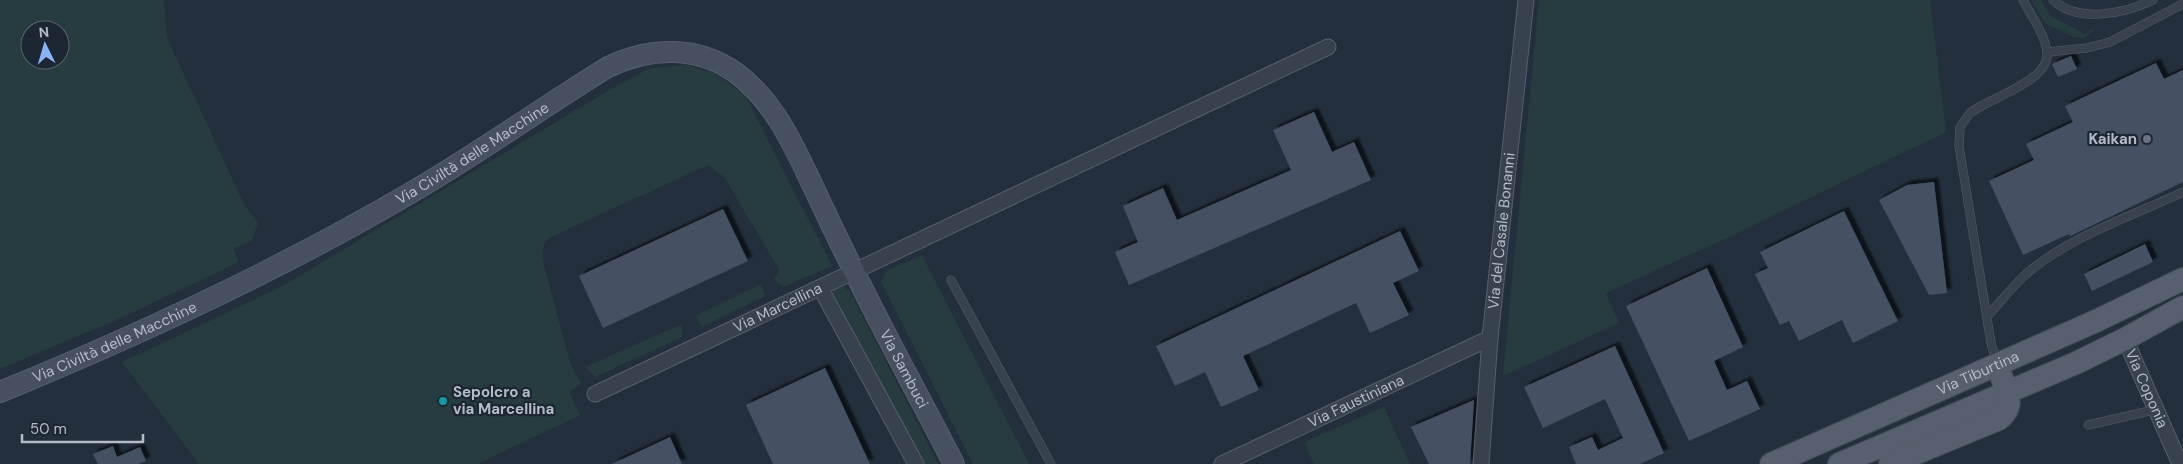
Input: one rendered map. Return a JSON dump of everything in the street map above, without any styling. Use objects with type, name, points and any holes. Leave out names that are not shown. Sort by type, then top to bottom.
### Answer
[{"type":"main road","name":"Via Tiburtina","points":[[1771,464],[2096,321],[2183,279]]},
{"type":"main road","name":"Via Tiburtina","points":[[1839,464],[2125,340],[2183,307]]},
{"type":"main road","points":[[1890,464],[1999,419],[2008,410],[2009,404],[1997,363]]},
{"type":"street","name":"Via del Casale Bonanni","points":[[1482,464],[1490,338],[1526,0]]},
{"type":"street","name":"Via Marcellina","points":[[595,394],[821,289],[1328,47]]},
{"type":"street","name":"Via Civiltà delle Macchine","points":[[0,392],[141,332],[308,250],[440,176],[608,67],[624,60],[654,52],[682,52],[716,62],[738,74],[767,102],[792,143],[854,273]]},
{"type":"street","name":"Via Sambuci","points":[[854,273],[954,464]]},
{"type":"street","points":[[821,289],[916,464]]},
{"type":"street","name":"Via Faustiniana","points":[[1222,464],[1490,338]]},
{"type":"street","name":"Via Coponia","points":[[2125,340],[2154,410],[2180,464]]},
{"type":"lane","points":[[1997,363],[1987,317],[1959,146],[1960,127],[1965,117],[1974,109],[2040,73],[2047,60],[2043,36],[2023,0]]},
{"type":"lane","points":[[2053,0],[2066,8],[2098,14],[2134,8],[2153,0]]},
{"type":"lane","points":[[2047,52],[2087,48],[2110,42],[2183,4]]},
{"type":"lane","points":[[1987,317],[2018,282],[2050,257],[2086,237],[2183,192]]},
{"type":"lane","points":[[951,280],[1051,464]]},
{"type":"lane","points":[[2088,425],[2154,410]]},
{"type":"green space","points":[[0,0],[164,0],[167,38],[245,206],[258,223],[252,240],[233,249],[239,262],[121,318],[0,369]]},
{"type":"green space","points":[[1539,0],[1930,0],[1946,132],[1727,238],[1606,293],[1619,323],[1503,376]]},
{"type":"green space","points":[[2031,0],[2041,0],[2050,16],[2085,34],[2093,28],[2094,30],[2083,38],[2074,37],[2045,23]]},
{"type":"green space","points":[[686,65],[714,73],[745,95],[832,266],[783,287],[773,278],[778,275],[779,269],[724,177],[708,165],[551,237],[543,247],[543,261],[570,363],[581,384],[569,392],[580,415],[478,464],[199,464],[122,362],[279,288],[611,89],[650,68]]},
{"type":"green space","points":[[922,255],[1029,464],[973,464],[881,282],[886,271]]},
{"type":"green space","points":[[761,284],[765,296],[702,327],[695,316]]},
{"type":"green space","points":[[844,286],[852,295],[938,464],[924,464],[832,290]]},
{"type":"green space","points":[[682,324],[682,337],[595,377],[585,367]]},
{"type":"green space","points":[[1384,407],[1410,464],[1314,464],[1304,442]]},
{"type":"building","points":[[2071,56],[2077,69],[2058,77],[2052,64]]},
{"type":"building","points":[[2156,63],[2164,79],[2183,70],[2183,182],[2070,236],[2069,234],[2023,255],[1989,181],[2034,160],[2026,144],[2073,122],[2065,106]]},
{"type":"building","points":[[1314,112],[1332,152],[1354,142],[1371,180],[1129,285],[1115,252],[1138,242],[1123,206],[1163,188],[1177,220],[1291,170],[1273,130]]},
{"type":"building","points":[[1934,182],[1947,293],[1929,295],[1879,200],[1907,185]]},
{"type":"building","points":[[723,209],[748,261],[603,328],[579,276]]},
{"type":"building","points":[[1844,211],[1898,321],[1853,343],[1842,320],[1799,341],[1789,321],[1780,325],[1755,274],[1768,268],[1760,252]]},
{"type":"building","points":[[1400,231],[1419,271],[1393,283],[1409,315],[1370,333],[1356,303],[1243,356],[1259,390],[1221,407],[1205,372],[1175,386],[1156,346]]},
{"type":"building","points":[[2145,244],[2153,262],[2092,291],[2084,274]]},
{"type":"building","points":[[1707,268],[1743,347],[1714,361],[1727,390],[1747,381],[1760,409],[1689,441],[1626,306]]},
{"type":"building","points":[[1615,346],[1664,453],[1640,464],[1576,464],[1569,447],[1592,437],[1598,450],[1623,438],[1605,399],[1543,428],[1524,387]]},
{"type":"building","points":[[825,368],[870,464],[773,464],[746,405]]},
{"type":"building","points":[[1474,400],[1470,464],[1429,464],[1411,427]]},
{"type":"building","points":[[670,437],[682,464],[612,464]]},
{"type":"building","points":[[113,446],[117,457],[140,447],[146,461],[138,464],[98,464],[93,454]]},
{"type":"place","name":"Kaikan","points":[[2147,139]]},
{"type":"place","name":"Sepolcro a via Marcellina","points":[[443,401]]}]
